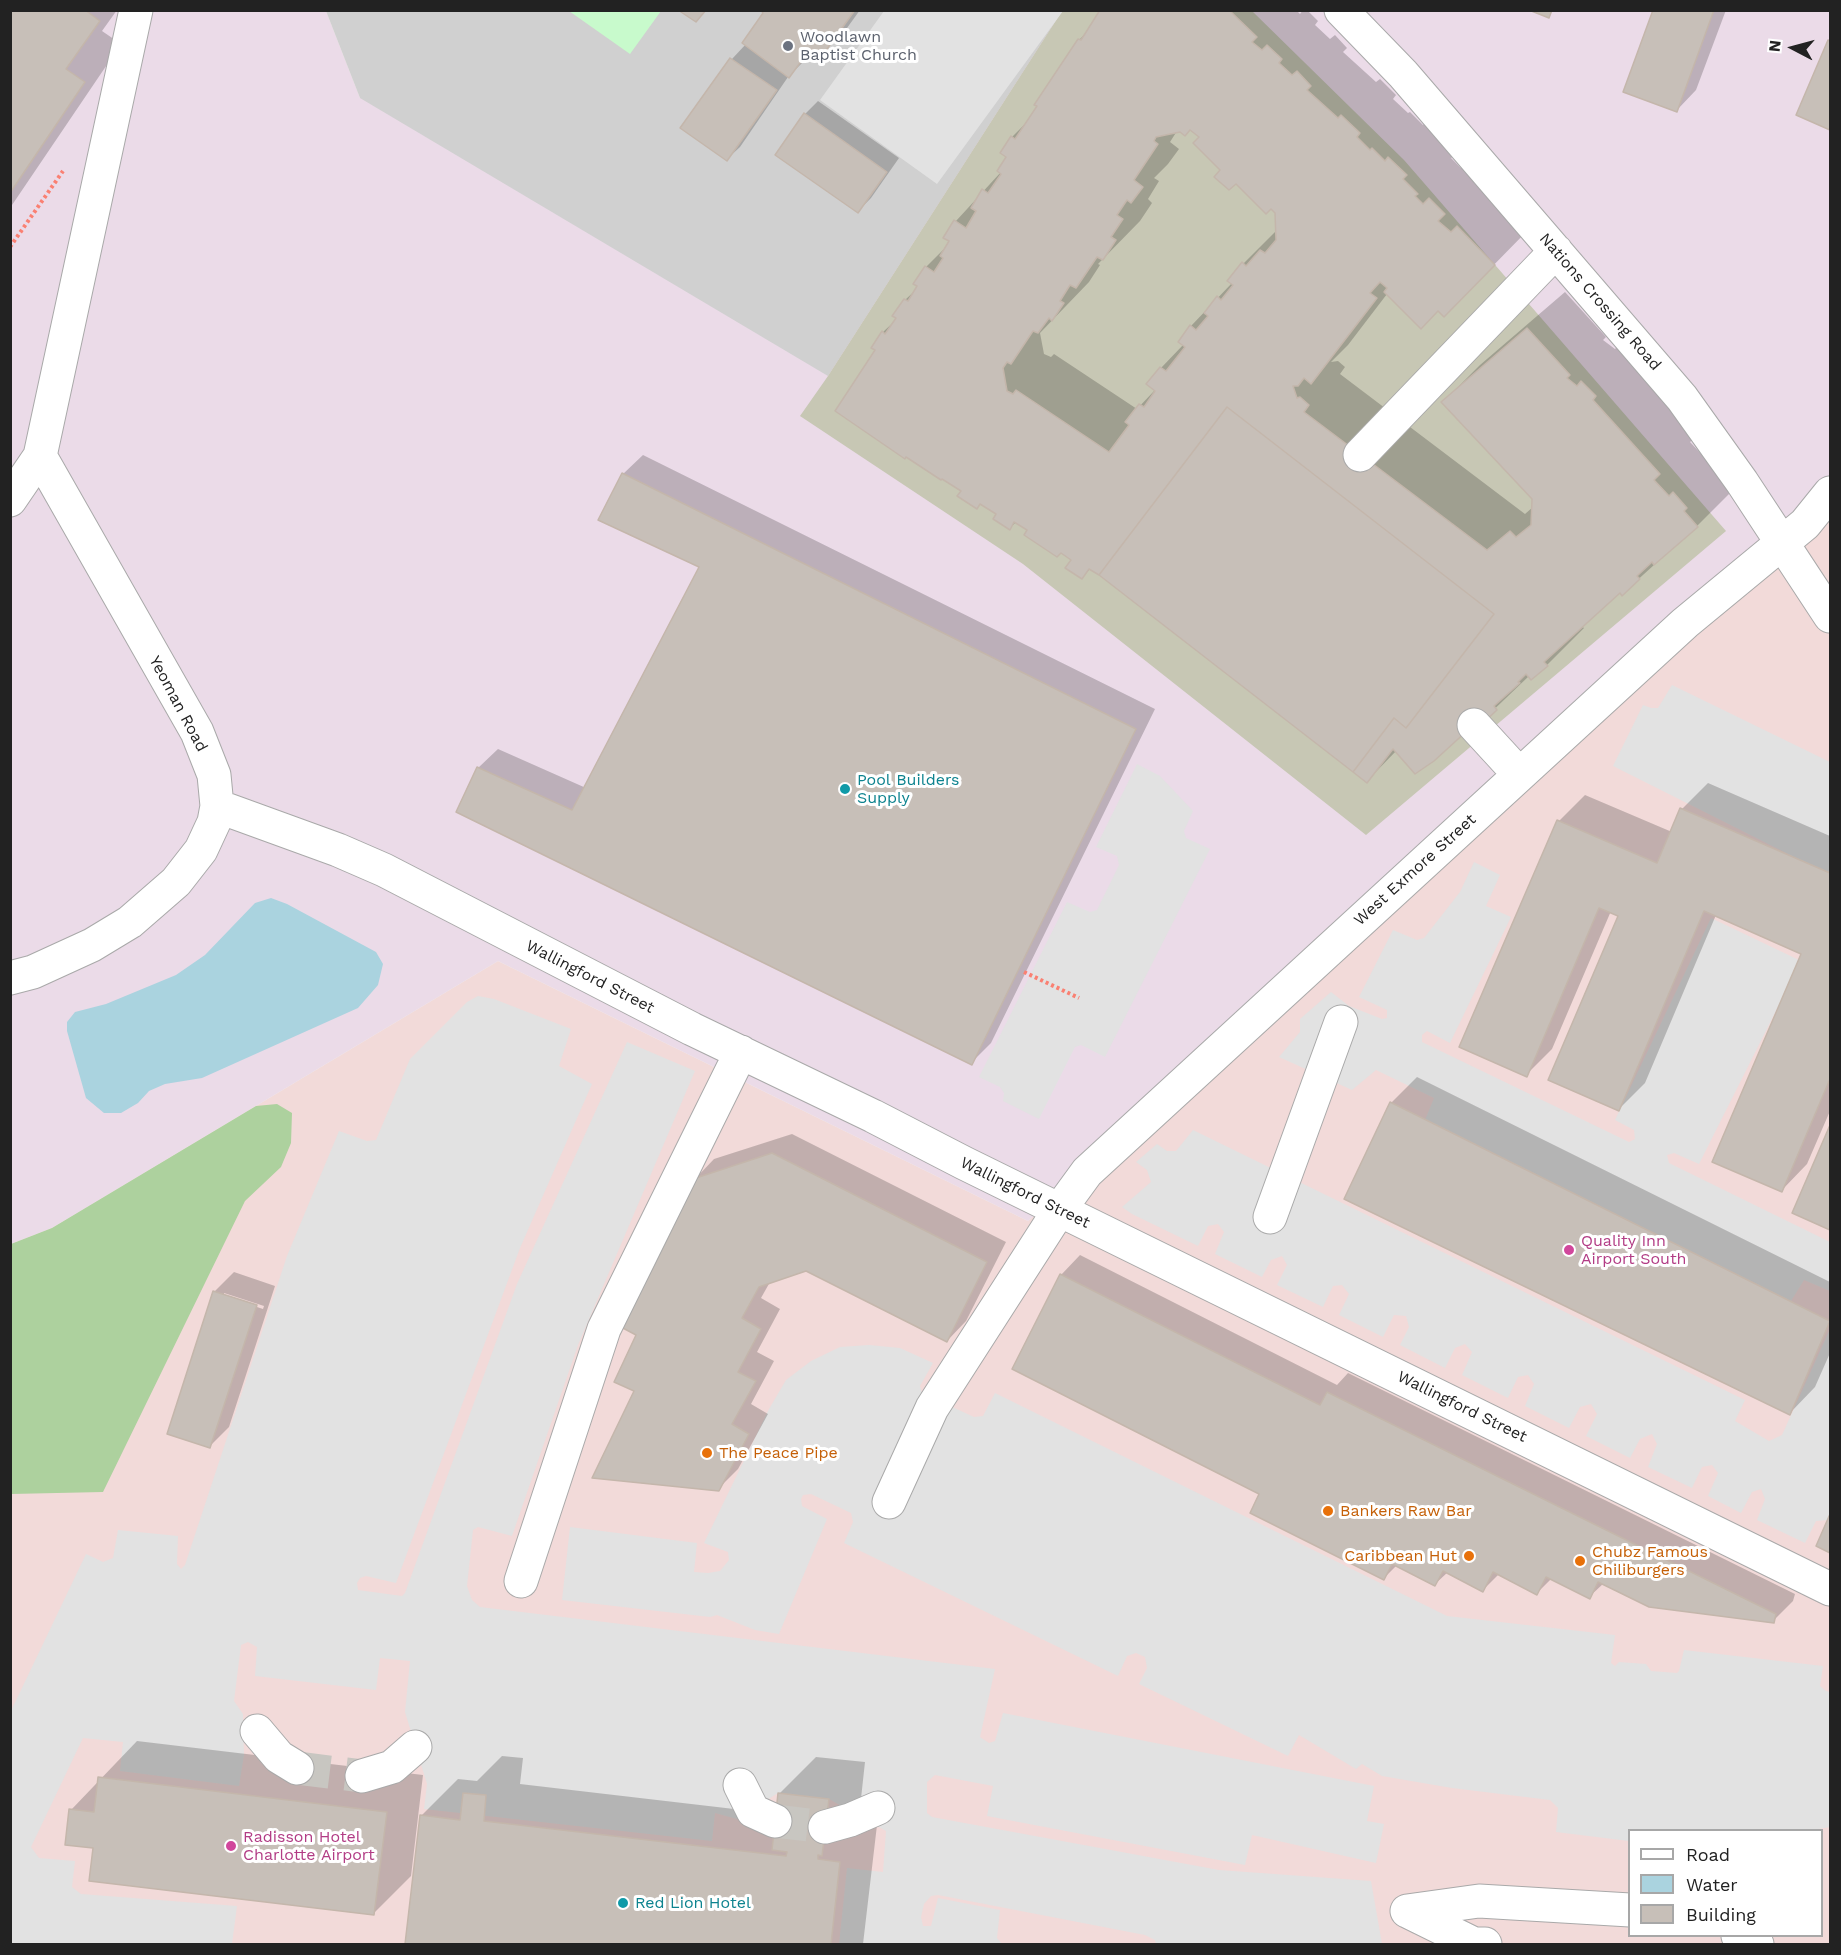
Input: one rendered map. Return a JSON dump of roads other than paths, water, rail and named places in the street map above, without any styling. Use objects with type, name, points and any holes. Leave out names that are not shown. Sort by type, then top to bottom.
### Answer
[{"type":"street","points":[[10,500],[40,456],[136,10]]},
{"type":"street","name":"Nations Crossing Road","points":[[1341,10],[1403,74],[1682,398],[1742,482],[1830,616]]},
{"type":"street","points":[[1360,455],[1556,251]]},
{"type":"street","name":"Yeoman Road","points":[[10,978],[33,972],[92,945],[130,922],[176,882],[201,850],[214,822],[217,806],[214,775],[197,732],[40,456]]},
{"type":"street","name":"West Exmore Street","points":[[889,1502],[932,1408],[1060,1209],[1087,1172],[1685,623],[1805,524],[1830,493]]},
{"type":"street","points":[[1474,725],[1520,774]]},
{"type":"street","name":"Wallingford Street","points":[[217,806],[338,850],[384,870],[675,1021],[1830,1589]]},
{"type":"street","points":[[1270,1217],[1341,1022]]},
{"type":"street","points":[[521,1581],[604,1329],[741,1052]]},
{"type":"street","points":[[257,1731],[279,1757],[297,1768]]},
{"type":"street","points":[[362,1776],[392,1767],[415,1747]]},
{"type":"street","points":[[740,1785],[753,1811],[775,1821]]},
{"type":"street","points":[[825,1827],[879,1808]]},
{"type":"street","points":[[1485,1944],[1474,1944],[1407,1911],[1479,1901],[1628,1910]]},
{"type":"water","points":[[271,898],[287,904],[376,952],[383,964],[378,985],[358,1008],[202,1078],[165,1084],[149,1091],[138,1103],[121,1113],[104,1113],[86,1098],[67,1031],[67,1022],[75,1012],[106,1004],[176,975],[205,955],[255,903]]},
{"type":"tunnel","points":[[297,1768],[362,1776]]},
{"type":"tunnel","points":[[775,1821],[825,1827]]},
{"type":"place","name":"Woodlawn Baptist Church","points":[[788,46]]},
{"type":"place","name":"Pool Builders Supply","points":[[845,789]]},
{"type":"place","name":"Quality Inn Airport South","points":[[1569,1250]]},
{"type":"place","name":"The Peace Pipe","points":[[707,1453]]},
{"type":"place","name":"Bankers Raw Bar","points":[[1328,1511]]},
{"type":"place","name":"Caribbean Hut","points":[[1469,1556]]},
{"type":"place","name":"Chubz Famous Chiliburgers","points":[[1580,1561]]},
{"type":"place","name":"Radisson Hotel Charlotte Airport","points":[[231,1846]]},
{"type":"place","name":"Red Lion Hotel","points":[[623,1903]]}]
